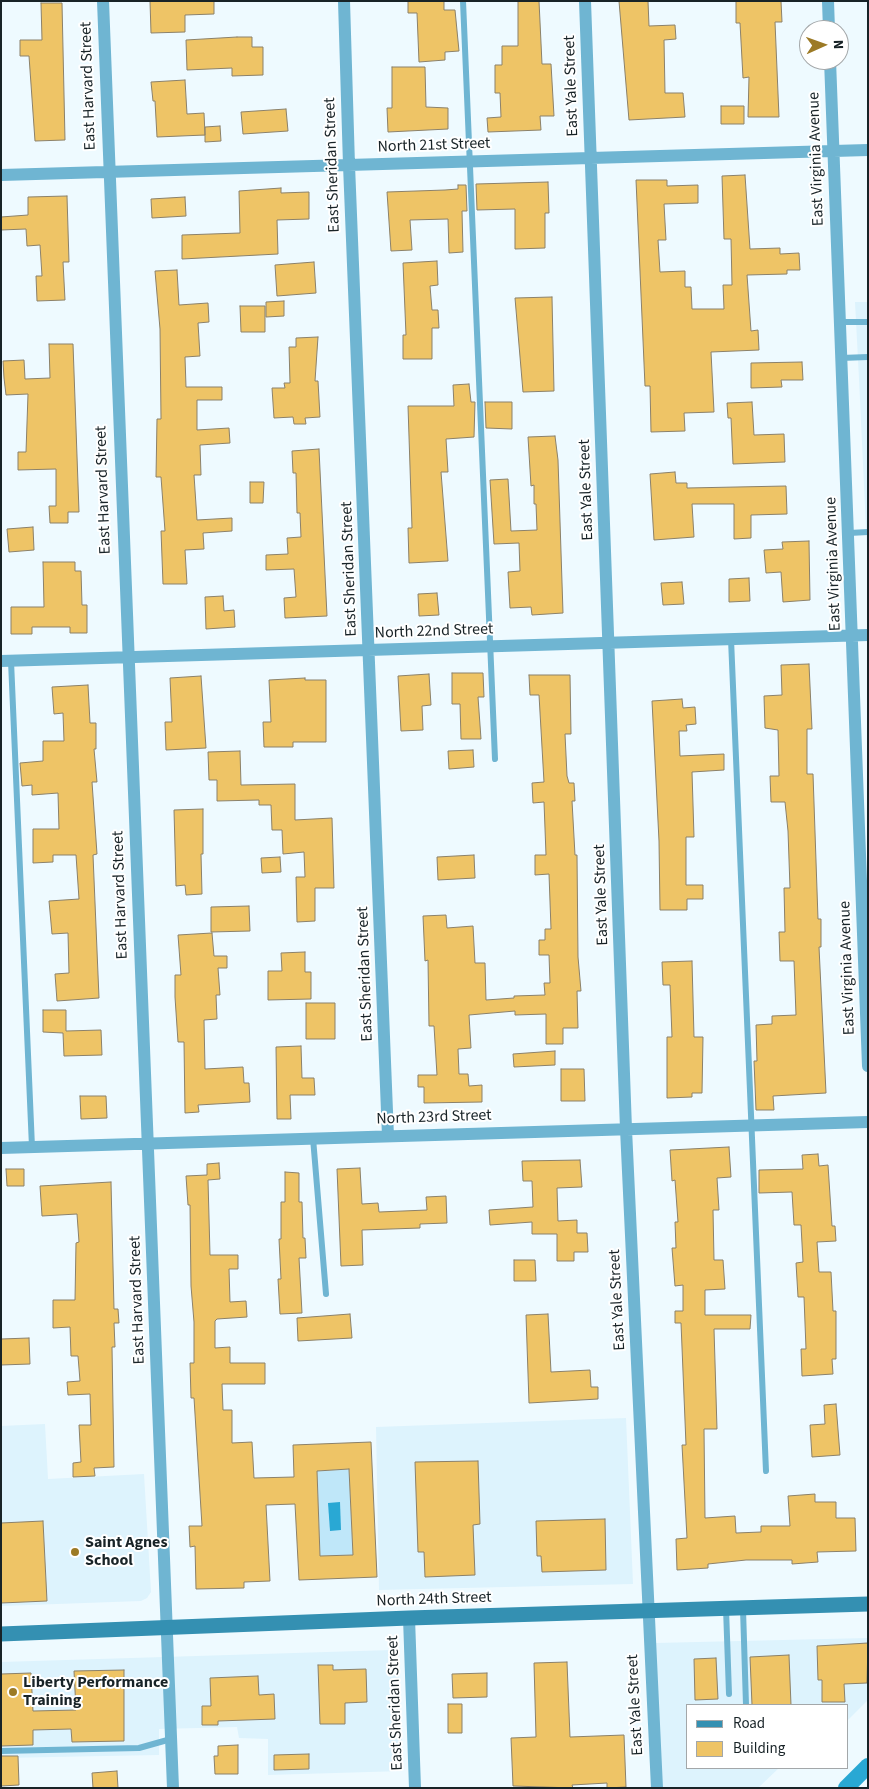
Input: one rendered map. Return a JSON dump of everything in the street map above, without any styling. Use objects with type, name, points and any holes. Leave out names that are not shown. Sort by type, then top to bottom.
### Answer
[{"type":"main road","name":"North 24th Street","points":[[1,1634],[409,1618],[868,1604]]},
{"type":"street","name":"East Harvard Street","points":[[103,1],[127,658],[173,1788]]},
{"type":"street","name":"East Sheridan Street","points":[[344,1],[388,1136]]},
{"type":"street","name":"East Yale Street","points":[[585,1],[626,1129],[657,1788]]},
{"type":"street","points":[[828,1],[829,20]]},
{"type":"street","name":"East Virginia Avenue","points":[[830,70],[868,1066]]},
{"type":"street","name":"North 21st Street","points":[[1,175],[868,150]]},
{"type":"street","name":"North 22nd Street","points":[[6,661],[868,635]]},
{"type":"street","name":"North 23rd Street","points":[[1,1148],[148,1142],[868,1122]]},
{"type":"street","name":"East Sheridan Street","points":[[409,1618],[415,1788]]},
{"type":"lane","points":[[463,1],[495,759]]},
{"type":"lane","points":[[839,322],[868,322]]},
{"type":"lane","points":[[841,358],[868,357]]},
{"type":"lane","points":[[849,533],[868,532]]},
{"type":"lane","points":[[731,639],[766,1471]]},
{"type":"lane","points":[[6,661],[32,1147]]},
{"type":"lane","points":[[313,1138],[326,1294]]},
{"type":"lane","points":[[726,1608],[729,1694]]},
{"type":"lane","points":[[743,1608],[746,1704]]},
{"type":"lane","points":[[1,1751],[139,1748],[171,1739]]},
{"type":"shaded area","points":[[855,302],[868,302],[868,571],[859,379]]},
{"type":"shaded area","points":[[626,1418],[633,1584],[379,1590],[376,1427]]},
{"type":"shaded area","name":"Saint Agnes School","points":[[45,1424],[48,1479],[144,1474],[151,1592],[147,1598],[141,1601],[1,1606],[1,1426]]},
{"type":"shaded area","points":[[349,1469],[353,1555],[320,1556],[317,1471]]},
{"type":"shaded area","points":[[868,1638],[868,1700],[849,1719],[849,1704],[686,1704],[686,1769],[778,1769],[758,1788],[661,1788],[655,1643]]},
{"type":"shaded area","points":[[392,1650],[396,1655],[400,1684],[403,1771],[268,1775],[268,1739],[239,1738],[237,1727],[159,1729],[159,1755],[1,1758],[1,1662]]},
{"type":"water","points":[[340,1502],[341,1530],[330,1531],[328,1503]]},
{"type":"building","points":[[150,1],[214,1],[214,14],[185,15],[185,32],[151,33]]},
{"type":"building","points":[[408,1],[444,1],[444,10],[455,10],[459,51],[445,52],[445,60],[419,62],[417,13],[408,13]]},
{"type":"building","points":[[518,1],[539,1],[542,64],[551,64],[554,116],[540,116],[541,130],[488,132],[487,118],[501,117],[500,93],[495,93],[495,65],[502,65],[502,46],[518,46]]},
{"type":"building","points":[[619,1],[648,1],[649,26],[675,25],[676,39],[664,40],[665,93],[683,93],[685,117],[629,120]]},
{"type":"building","points":[[736,1],[781,1],[782,22],[775,22],[779,117],[748,117],[749,77],[743,78],[740,23],[736,23]]},
{"type":"building","points":[[41,3],[62,3],[65,140],[35,141],[29,56],[20,56],[20,40],[42,40]]},
{"type":"building","points":[[252,37],[252,47],[263,47],[263,75],[232,76],[232,68],[187,70],[186,40]]},
{"type":"building","points":[[392,67],[425,67],[426,107],[448,108],[448,129],[388,132],[387,108],[392,108]]},
{"type":"building","points":[[185,80],[187,114],[204,113],[205,135],[157,137],[155,101],[153,101],[151,82]]},
{"type":"building","points":[[721,106],[744,106],[744,124],[721,124]]},
{"type":"building","points":[[286,109],[288,131],[243,134],[241,112]]},
{"type":"building","points":[[220,126],[221,141],[205,142],[205,127]]},
{"type":"building","points":[[745,175],[750,249],[780,248],[780,254],[799,253],[800,270],[787,270],[787,274],[747,275],[751,331],[758,330],[759,350],[711,352],[714,412],[684,413],[685,431],[651,432],[650,386],[645,386],[636,180],[667,180],[667,186],[698,185],[698,203],[664,204],[666,240],[658,240],[660,272],[685,271],[685,287],[691,287],[692,309],[724,309],[723,285],[732,285],[731,239],[724,239],[722,176]]},
{"type":"building","points":[[548,182],[549,213],[545,213],[545,248],[515,249],[515,209],[477,210],[476,184]]},
{"type":"building","points":[[458,185],[466,185],[467,211],[462,211],[463,252],[449,253],[448,219],[410,220],[412,250],[391,251],[387,192],[458,189]]},
{"type":"building","points":[[281,188],[281,193],[309,192],[309,219],[277,220],[278,254],[182,259],[182,235],[240,233],[239,191]]},
{"type":"building","points":[[67,196],[69,262],[63,262],[65,300],[37,301],[36,276],[42,276],[40,245],[27,246],[26,229],[1,230],[1,217],[28,215],[28,197]]},
{"type":"building","points":[[185,197],[186,216],[152,218],[151,199]]},
{"type":"building","points":[[437,261],[438,285],[430,286],[432,310],[438,310],[439,328],[432,328],[432,359],[403,359],[403,335],[406,335],[403,263]]},
{"type":"building","points":[[314,262],[316,293],[277,296],[275,265]]},
{"type":"building","points":[[177,270],[179,305],[208,303],[209,322],[198,323],[200,356],[185,357],[186,387],[222,387],[222,400],[197,400],[197,430],[229,428],[230,443],[200,445],[201,475],[194,475],[197,520],[232,518],[232,531],[203,533],[204,549],[185,550],[187,584],[163,584],[161,531],[165,531],[161,477],[156,477],[157,419],[161,419],[160,329],[155,271]]},
{"type":"building","points":[[552,297],[554,391],[523,392],[515,298]]},
{"type":"building","points":[[284,301],[284,316],[266,317],[266,302]]},
{"type":"building","points":[[240,306],[265,306],[265,332],[241,332]]},
{"type":"building","points":[[318,337],[315,381],[318,381],[320,417],[305,418],[306,424],[294,424],[293,417],[274,418],[272,388],[285,388],[284,383],[290,383],[289,347],[296,347],[296,338]]},
{"type":"building","points":[[49,344],[73,344],[79,512],[68,512],[68,523],[50,523],[49,506],[56,506],[56,469],[18,470],[18,452],[26,452],[28,394],[6,395],[4,378],[3,361],[24,360],[25,379],[50,378]]},
{"type":"building","points":[[802,362],[803,380],[781,380],[782,387],[751,388],[751,363]]},
{"type":"building","points":[[469,384],[471,402],[475,402],[474,437],[446,439],[448,472],[441,472],[448,561],[409,563],[408,528],[412,528],[408,406],[454,406],[453,385]]},
{"type":"building","points":[[485,402],[512,402],[512,429],[486,428]]},
{"type":"building","points":[[752,402],[754,435],[784,434],[785,462],[733,464],[731,418],[728,418],[727,403]]},
{"type":"building","points":[[555,436],[558,460],[563,613],[532,615],[531,607],[510,608],[508,572],[520,571],[519,543],[494,544],[490,480],[508,479],[511,531],[537,530],[534,485],[531,486],[528,437]]},
{"type":"building","points":[[319,449],[327,616],[285,618],[284,598],[296,597],[294,569],[266,570],[266,555],[288,554],[287,538],[301,537],[300,513],[297,513],[296,473],[293,473],[292,451]]},
{"type":"building","points":[[675,472],[676,483],[687,483],[687,488],[786,486],[787,514],[751,515],[751,538],[734,539],[734,504],[692,504],[694,537],[654,540],[650,474]]},
{"type":"building","points":[[250,482],[264,482],[263,503],[250,503]]},
{"type":"building","points":[[33,527],[34,550],[9,552],[7,529]]},
{"type":"building","points":[[809,541],[810,600],[783,602],[781,572],[766,573],[764,550],[783,549],[782,542]]},
{"type":"building","points":[[43,562],[75,562],[75,571],[81,571],[82,605],[87,605],[87,633],[70,633],[70,627],[32,627],[32,634],[11,634],[11,607],[44,607]]},
{"type":"building","points":[[749,578],[750,601],[729,602],[729,579]]},
{"type":"building","points":[[682,582],[684,604],[663,605],[661,583]]},
{"type":"building","points":[[437,593],[439,615],[419,616],[418,594]]},
{"type":"building","points":[[223,596],[224,611],[234,610],[235,627],[206,629],[205,597]]},
{"type":"building","points":[[809,664],[812,729],[807,729],[807,774],[813,774],[818,919],[821,919],[821,947],[819,947],[826,1093],[773,1096],[774,1110],[756,1110],[754,1061],[757,1061],[756,1025],[772,1024],[772,1016],[796,1015],[794,961],[780,961],[779,932],[785,932],[784,888],[790,888],[785,802],[771,802],[770,776],[779,776],[778,730],[765,728],[764,696],[782,695],[781,665]]},
{"type":"building","points":[[452,673],[483,673],[484,697],[478,697],[481,739],[461,739],[460,704],[452,704]]},
{"type":"building","points":[[429,674],[431,705],[422,706],[423,730],[401,731],[398,676]]},
{"type":"building","points":[[529,675],[570,675],[571,734],[565,734],[567,776],[569,783],[574,783],[575,801],[572,801],[575,855],[577,855],[578,957],[581,991],[577,991],[578,1028],[563,1028],[563,1044],[546,1044],[546,1014],[515,1015],[515,1011],[469,1015],[471,1048],[458,1049],[459,1074],[468,1074],[469,1086],[482,1085],[482,1102],[424,1103],[424,1087],[418,1087],[418,1075],[437,1075],[434,1026],[429,1026],[428,960],[425,961],[423,916],[446,915],[447,928],[473,926],[475,963],[485,963],[486,1000],[514,998],[514,996],[545,995],[544,983],[550,983],[549,955],[539,955],[539,940],[545,940],[545,929],[551,929],[549,874],[535,875],[535,855],[546,855],[544,802],[533,803],[532,783],[544,782],[539,695],[530,695]]},
{"type":"building","points":[[201,676],[206,748],[166,750],[165,722],[172,722],[170,678]]},
{"type":"building","points":[[305,678],[305,680],[326,680],[326,742],[293,742],[293,747],[264,747],[263,722],[271,722],[269,680]]},
{"type":"building","points":[[88,685],[90,723],[96,723],[96,749],[94,749],[97,782],[92,782],[97,854],[93,855],[99,998],[57,1001],[55,974],[69,973],[68,933],[52,934],[49,901],[79,899],[76,855],[53,855],[53,862],[33,863],[33,829],[59,829],[58,793],[32,795],[32,785],[22,786],[20,763],[43,761],[43,741],[64,741],[63,713],[54,714],[52,687]]},
{"type":"building","points":[[682,699],[683,708],[695,707],[696,724],[686,725],[687,731],[679,731],[680,756],[724,754],[724,770],[692,772],[694,837],[686,837],[686,885],[703,885],[703,899],[687,899],[687,910],[660,910],[659,841],[652,701]]},
{"type":"building","points":[[473,750],[474,767],[449,769],[448,751]]},
{"type":"building","points":[[240,751],[241,785],[295,784],[295,820],[332,818],[334,888],[315,888],[315,921],[297,922],[296,877],[305,877],[304,852],[283,854],[282,830],[272,830],[271,805],[259,805],[259,800],[217,801],[217,780],[209,780],[208,752]]},
{"type":"building","points":[[203,809],[202,894],[186,895],[185,885],[176,886],[174,810]]},
{"type":"building","points":[[474,855],[475,878],[438,880],[437,857]]},
{"type":"building","points":[[280,857],[281,872],[262,873],[261,858]]},
{"type":"building","points":[[249,906],[250,931],[211,932],[211,907]]},
{"type":"building","points":[[212,933],[214,956],[227,956],[227,968],[218,968],[220,995],[216,995],[217,1019],[204,1020],[205,1069],[243,1067],[244,1083],[249,1083],[250,1102],[198,1105],[199,1112],[185,1113],[184,1042],[178,1042],[175,997],[175,975],[181,975],[178,935]]},
{"type":"building","points":[[305,952],[305,972],[311,972],[311,999],[268,1000],[268,971],[282,971],[281,953]]},
{"type":"building","points":[[692,961],[694,1037],[703,1037],[702,1093],[692,1093],[692,1097],[667,1098],[667,1037],[672,1037],[670,985],[663,985],[662,962]]},
{"type":"building","points":[[306,1003],[335,1003],[335,1039],[306,1039]]},
{"type":"building","points":[[43,1010],[66,1010],[66,1031],[101,1030],[102,1055],[64,1056],[63,1033],[43,1032]]},
{"type":"building","points":[[301,1046],[302,1078],[314,1078],[315,1095],[290,1095],[291,1119],[277,1119],[276,1047]]},
{"type":"building","points":[[555,1051],[555,1065],[514,1067],[513,1054]]},
{"type":"building","points":[[561,1069],[584,1069],[585,1101],[561,1101]]},
{"type":"building","points":[[80,1096],[106,1096],[107,1118],[81,1119]]},
{"type":"building","points":[[729,1147],[731,1177],[717,1178],[719,1210],[713,1210],[714,1260],[723,1260],[725,1289],[705,1290],[705,1315],[751,1315],[750,1329],[714,1329],[717,1429],[704,1429],[705,1518],[735,1516],[736,1533],[761,1532],[761,1526],[790,1526],[788,1496],[815,1494],[815,1502],[836,1502],[836,1518],[855,1518],[856,1551],[817,1552],[818,1562],[792,1564],[792,1560],[746,1560],[708,1564],[708,1568],[677,1570],[676,1539],[687,1538],[682,1445],[686,1445],[681,1323],[675,1323],[675,1311],[683,1311],[683,1285],[675,1286],[672,1248],[676,1248],[675,1222],[678,1222],[675,1180],[672,1181],[670,1150]]},
{"type":"building","points":[[818,1154],[819,1166],[828,1165],[832,1226],[835,1226],[836,1241],[817,1242],[819,1272],[831,1272],[833,1311],[836,1311],[836,1359],[832,1359],[833,1374],[802,1376],[801,1349],[806,1349],[804,1297],[798,1297],[796,1263],[803,1262],[801,1225],[794,1225],[792,1192],[759,1193],[759,1170],[803,1169],[802,1155]]},
{"type":"building","points":[[580,1160],[582,1187],[557,1188],[558,1221],[577,1220],[577,1233],[587,1233],[588,1252],[574,1252],[574,1261],[557,1261],[557,1234],[532,1234],[532,1222],[490,1225],[489,1210],[533,1207],[532,1181],[523,1181],[522,1161]]},
{"type":"building","points":[[219,1163],[220,1179],[208,1180],[210,1255],[238,1255],[238,1269],[229,1269],[230,1302],[246,1301],[247,1317],[217,1319],[215,1321],[215,1348],[230,1347],[230,1363],[265,1363],[265,1384],[222,1384],[223,1410],[232,1410],[232,1443],[252,1442],[254,1478],[294,1477],[293,1445],[371,1442],[377,1577],[299,1580],[295,1504],[266,1505],[270,1581],[244,1582],[244,1588],[196,1589],[195,1546],[190,1547],[189,1526],[202,1526],[194,1398],[191,1398],[190,1363],[194,1363],[194,1322],[191,1286],[190,1205],[188,1205],[186,1176],[207,1175],[207,1164]],"holes":[[[349,1469],[353,1555],[320,1556],[317,1471]]]},
{"type":"building","points":[[360,1168],[362,1204],[378,1203],[379,1212],[427,1210],[426,1197],[446,1196],[447,1223],[420,1224],[420,1228],[362,1230],[363,1265],[341,1266],[337,1169]]},
{"type":"building","points":[[6,1169],[24,1169],[24,1186],[7,1186]]},
{"type":"building","points":[[285,1172],[299,1173],[299,1202],[302,1202],[303,1238],[305,1238],[306,1258],[299,1258],[302,1313],[280,1314],[278,1279],[281,1279],[279,1239],[281,1239],[281,1202],[285,1202]]},
{"type":"building","points":[[111,1182],[114,1309],[118,1309],[119,1323],[114,1323],[115,1347],[112,1347],[114,1467],[94,1468],[95,1476],[73,1477],[73,1463],[81,1462],[79,1425],[91,1425],[90,1394],[68,1395],[67,1382],[80,1381],[78,1356],[71,1356],[70,1327],[53,1328],[53,1300],[75,1300],[76,1243],[79,1242],[77,1214],[42,1216],[40,1186]]},
{"type":"building","points":[[514,1260],[535,1260],[536,1281],[514,1281]]},
{"type":"building","points":[[350,1314],[352,1338],[298,1341],[297,1318]]},
{"type":"building","points":[[548,1314],[551,1372],[590,1370],[591,1387],[598,1387],[598,1399],[529,1403],[526,1315]]},
{"type":"building","points":[[29,1338],[30,1364],[1,1365],[1,1339]]},
{"type":"building","points":[[836,1404],[840,1455],[812,1457],[810,1425],[825,1424],[824,1405]]},
{"type":"building","points":[[478,1461],[480,1524],[473,1525],[475,1575],[425,1577],[424,1552],[418,1552],[415,1462]]},
{"type":"building","points":[[605,1519],[606,1570],[542,1572],[541,1556],[537,1556],[536,1521]]},
{"type":"building","points":[[43,1521],[47,1601],[1,1603],[1,1523]]},
{"type":"building","points":[[868,1643],[867,1683],[844,1684],[845,1702],[822,1702],[822,1680],[818,1680],[817,1646]]},
{"type":"building","points":[[789,1655],[791,1704],[752,1704],[750,1657]]},
{"type":"building","points":[[716,1658],[718,1699],[695,1700],[694,1659]]},
{"type":"building","points":[[567,1662],[570,1737],[624,1735],[626,1787],[607,1788],[607,1783],[572,1785],[573,1788],[513,1786],[511,1738],[536,1737],[534,1663]]},
{"type":"building","points":[[318,1665],[333,1665],[333,1670],[366,1669],[367,1702],[345,1703],[345,1724],[320,1724]]},
{"type":"building","points":[[124,1670],[124,1741],[72,1742],[71,1729],[33,1730],[33,1745],[1,1746],[1,1674],[31,1673],[33,1711],[76,1710],[74,1671]]},
{"type":"building","points":[[487,1673],[487,1697],[453,1698],[452,1674]]},
{"type":"building","points":[[258,1676],[259,1695],[274,1694],[275,1719],[218,1721],[218,1725],[202,1725],[202,1706],[211,1706],[210,1678]]},
{"type":"building","points":[[448,1704],[462,1704],[462,1733],[448,1733]]},
{"type":"building","points":[[238,1745],[238,1774],[215,1774],[214,1756],[218,1756],[218,1746]]},
{"type":"building","points":[[309,1754],[309,1769],[274,1770],[274,1755]]},
{"type":"building","points":[[1,1756],[18,1756],[19,1785],[1,1786]]},
{"type":"building","points":[[117,1771],[118,1788],[93,1788],[92,1773]]},
{"type":"waterway","points":[[846,1788],[868,1766]]},
{"type":"place","name":"Saint Agnes School","points":[[75,1552]]},
{"type":"place","name":"Liberty Performance Training","points":[[13,1692]]}]
